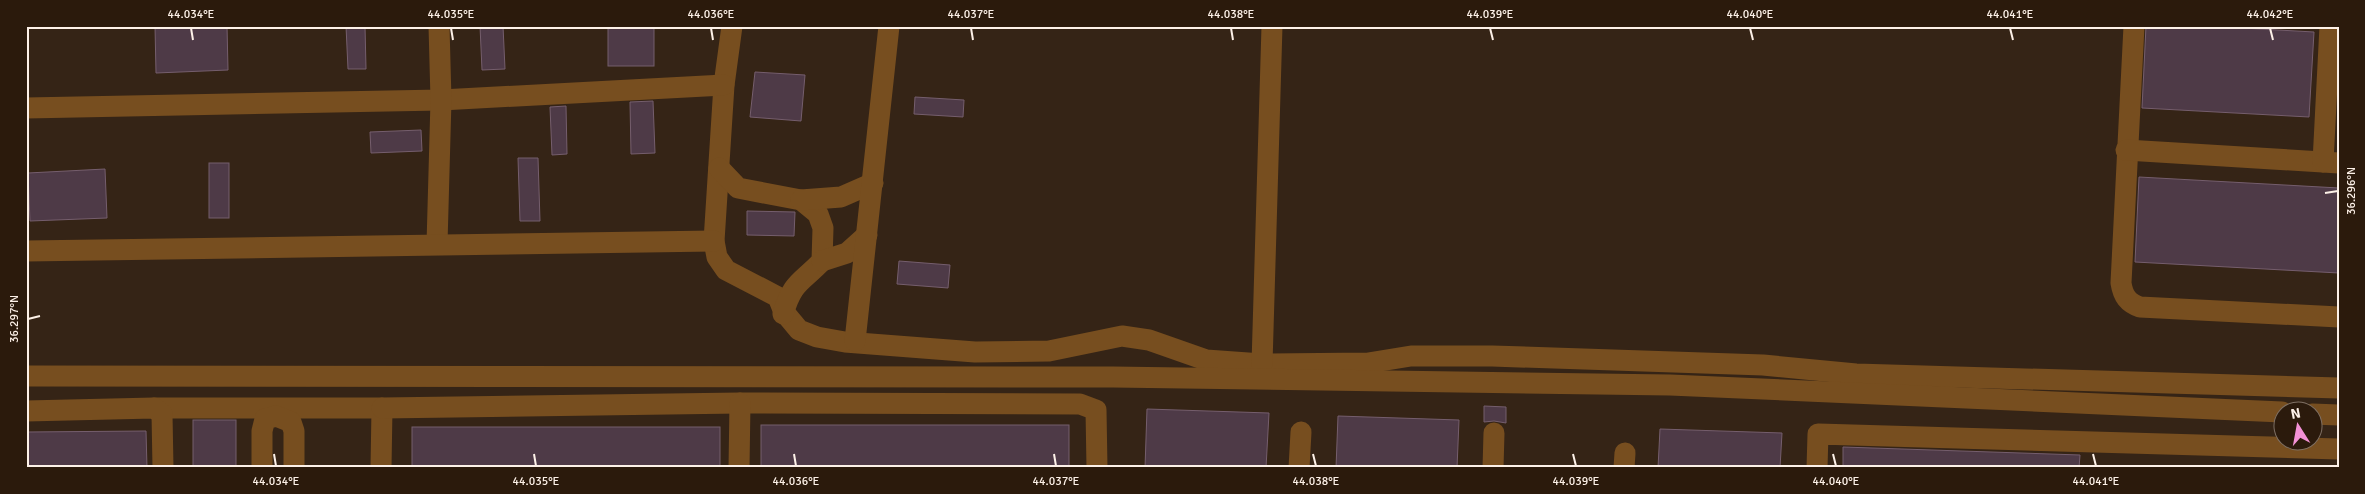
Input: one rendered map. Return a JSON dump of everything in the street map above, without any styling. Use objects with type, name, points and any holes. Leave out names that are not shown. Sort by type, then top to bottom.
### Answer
[{"type":"street","points":[[437,244],[441,100],[439,26]]},
{"type":"street","points":[[732,26],[724,85],[714,241],[717,257],[726,270],[778,297],[784,313],[799,330],[817,337],[845,342],[855,341],[975,352],[1049,351],[1122,336],[1149,340],[1206,360],[1262,364],[1368,363],[1411,356],[1492,356],[1763,365],[1856,374],[2339,388]]},
{"type":"street","points":[[855,341],[889,26]]},
{"type":"street","points":[[1262,364],[1272,26]]},
{"type":"street","points":[[2134,26],[2126,150],[2121,283],[2125,296],[2129,301],[2140,307],[2147,308],[2339,316]]},
{"type":"street","points":[[2126,150],[2331,163],[2330,26]]},
{"type":"street","points":[[26,108],[441,100],[724,85]]},
{"type":"street","points":[[719,168],[738,188],[801,200],[841,197],[873,182]]},
{"type":"street","points":[[801,200],[818,214],[823,228],[822,261]]},
{"type":"street","points":[[784,313],[789,294],[799,280],[822,261],[848,253],[867,235]]},
{"type":"street","points":[[26,251],[714,241]]},
{"type":"street","points":[[26,376],[1113,377],[1640,384],[2272,412]]},
{"type":"street","points":[[740,403],[740,468]]},
{"type":"street","points":[[26,411],[154,408],[382,408],[740,403],[1080,404],[1096,410],[1097,468]]},
{"type":"street","points":[[154,408],[162,414],[163,468]]},
{"type":"street","points":[[381,468],[382,408]]},
{"type":"street","points":[[2322,414],[2339,415]]},
{"type":"street","points":[[262,468],[262,431],[265,419],[276,416],[291,422],[294,431],[294,468]]},
{"type":"street","points":[[1299,468],[1300,432]]},
{"type":"street","points":[[1493,468],[1494,433]]},
{"type":"street","points":[[1817,468],[1818,434],[2339,450]]},
{"type":"building","points":[[155,26],[227,26],[228,70],[156,73]]},
{"type":"building","points":[[346,26],[365,26],[366,69],[348,69]]},
{"type":"building","points":[[480,26],[503,26],[505,69],[482,70]]},
{"type":"building","points":[[608,26],[654,26],[654,66],[608,66]]},
{"type":"building","points":[[2146,26],[2206,26],[2314,32],[2309,117],[2142,108]]},
{"type":"building","points":[[755,72],[805,75],[801,121],[750,117]]},
{"type":"building","points":[[915,97],[964,100],[963,117],[914,114]]},
{"type":"building","points":[[653,101],[655,153],[631,154],[630,102]]},
{"type":"building","points":[[566,106],[567,154],[552,155],[550,107]]},
{"type":"building","points":[[421,130],[422,151],[371,153],[370,132]]},
{"type":"building","points":[[518,158],[538,158],[540,221],[520,221]]},
{"type":"building","points":[[209,163],[229,163],[229,218],[209,218]]},
{"type":"building","points":[[105,169],[107,218],[30,221],[28,173]]},
{"type":"building","points":[[2139,177],[2339,188],[2339,273],[2135,262]]},
{"type":"building","points":[[747,211],[795,212],[794,236],[747,235]]},
{"type":"building","points":[[899,261],[950,265],[948,288],[897,284]]},
{"type":"building","points":[[1484,406],[1506,407],[1506,423],[1484,422]]},
{"type":"building","points":[[1147,409],[1269,413],[1266,468],[1145,468]]},
{"type":"building","points":[[1338,416],[1459,420],[1457,468],[1336,468]]},
{"type":"building","points":[[193,420],[236,420],[236,468],[193,468]]},
{"type":"building","points":[[761,425],[1069,425],[1069,468],[761,468]]},
{"type":"building","points":[[412,427],[720,427],[720,468],[412,468]]},
{"type":"building","points":[[1660,429],[1782,433],[1780,468],[1658,468]]},
{"type":"building","points":[[146,431],[147,468],[26,468],[26,432]]},
{"type":"building","points":[[1843,447],[2080,455],[2079,468],[1843,468]]}]
